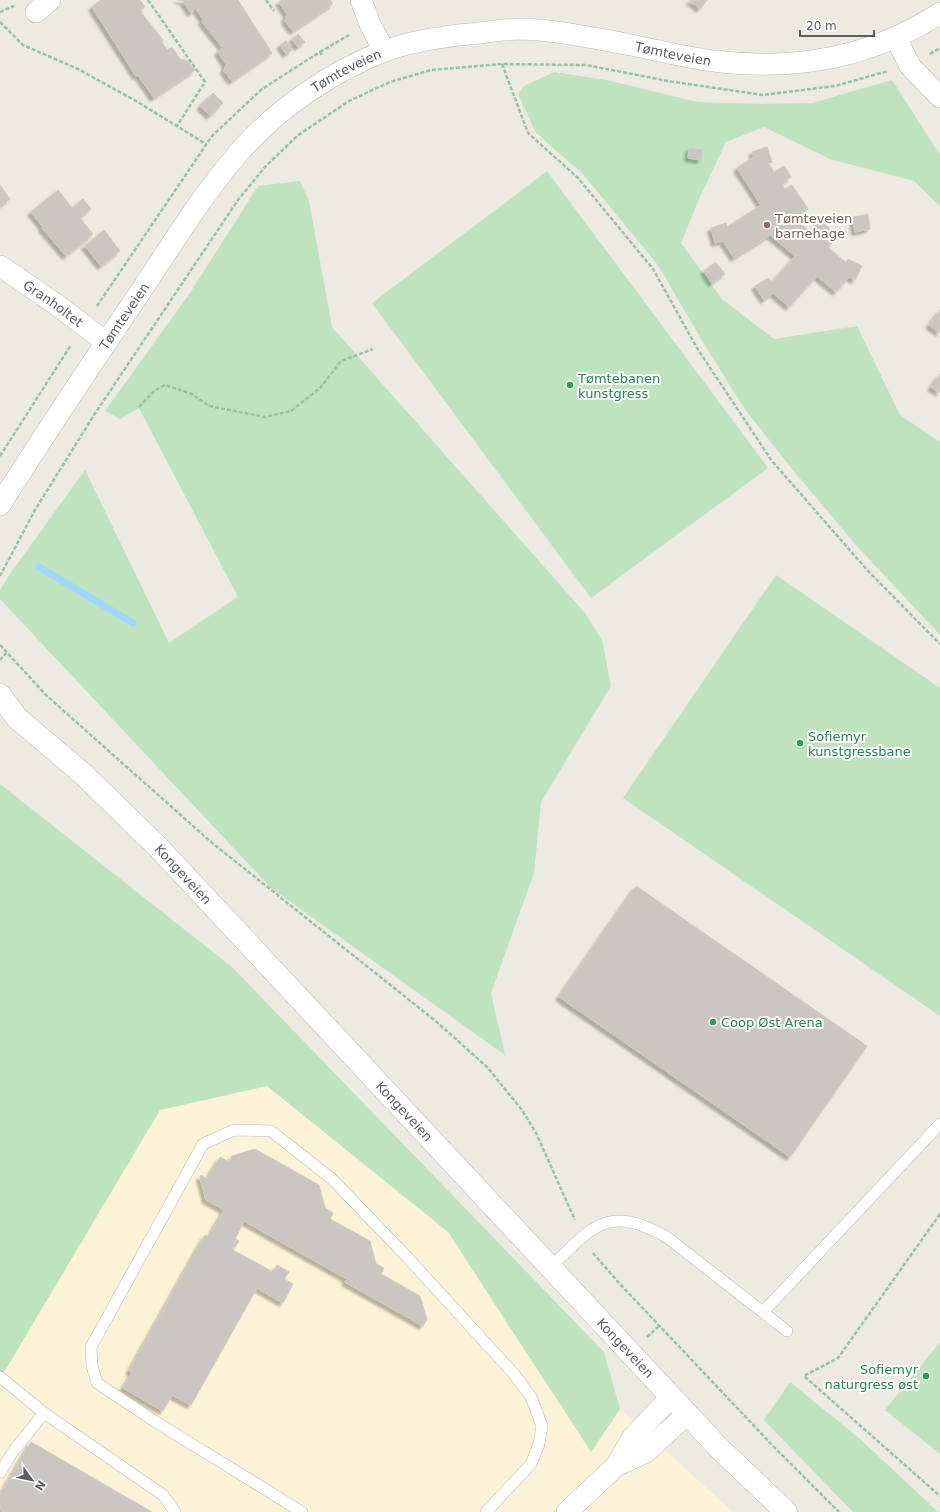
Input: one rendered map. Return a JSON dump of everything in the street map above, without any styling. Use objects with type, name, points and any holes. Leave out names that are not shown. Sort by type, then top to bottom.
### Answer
[{"type":"main road","name":"Kongeveien","points":[[0,695],[8,714],[83,774],[158,847],[380,1083],[671,1397],[725,1454],[786,1512]]},
{"type":"street","points":[[361,0],[370,24],[384,51]]},
{"type":"street","name":"Tømteveien","points":[[0,506],[106,342],[209,190],[244,147],[279,114],[335,75],[384,51],[448,35],[520,29],[583,36],[715,61],[786,62],[830,59],[859,52],[896,38],[940,13]]},
{"type":"street","points":[[896,38],[910,66],[940,97]]},
{"type":"street","name":"Granholtet","points":[[0,266],[57,305],[106,342]]},
{"type":"street","points":[[567,1512],[616,1466],[633,1437],[671,1397]]},
{"type":"street","points":[[616,1466],[646,1452],[688,1414]]},
{"type":"lane","points":[[763,1312],[940,1124]]},
{"type":"lane","points":[[302,1512],[156,1422],[97,1383],[92,1366],[92,1347],[203,1144],[234,1130],[271,1131],[332,1179],[514,1374],[531,1397],[542,1426],[539,1444],[531,1464],[486,1512]]},
{"type":"lane","points":[[550,1268],[599,1224],[609,1222],[636,1222],[648,1226],[668,1238],[788,1331]]},
{"type":"lane","points":[[0,1377],[44,1413],[163,1495],[175,1512]]},
{"type":"lane","points":[[0,1473],[12,1453],[44,1413]]},
{"type":"path","points":[[148,0],[205,82],[177,126]]},
{"type":"path","points":[[266,0],[274,10]]},
{"type":"path","points":[[0,22],[23,45],[78,69],[206,144]]},
{"type":"path","points":[[320,52],[370,24]]},
{"type":"path","points":[[0,576],[35,510],[94,415],[238,200],[265,167],[297,136],[349,101],[390,82],[431,70],[502,64],[586,65],[668,81],[764,95],[835,86],[910,66],[940,48]]},
{"type":"path","points":[[502,64],[528,133],[578,178],[654,269],[697,348],[772,461],[868,570],[940,644]]},
{"type":"path","points":[[139,407],[154,391],[165,386],[192,394],[209,406],[265,417],[291,411],[322,387],[341,361],[373,349]]},
{"type":"path","points":[[0,645],[47,696],[211,842],[433,1018],[464,1044],[487,1067],[522,1110],[532,1128],[583,1237],[605,1268],[775,1448],[839,1512]]},
{"type":"path","points":[[0,660],[6,653]]},
{"type":"path","points":[[940,1214],[838,1358],[804,1376],[940,1496]]},
{"type":"path","points":[[644,1339],[660,1325]]},
{"type":"shaded area","points":[[267,1086],[448,1232],[591,1451],[620,1409],[733,1512],[0,1512],[0,1379],[160,1110]]},
{"type":"green space","points":[[554,72],[606,80],[698,102],[760,104],[812,103],[892,80],[940,155],[940,206],[914,181],[830,159],[764,127],[726,142],[699,199],[681,243],[722,299],[774,339],[857,326],[900,415],[940,442],[940,635],[855,544],[792,469],[744,408],[704,344],[658,265],[581,172],[536,133],[518,94],[524,86]]},
{"type":"green space","name":"Tømtebanen kunstgress","points":[[547,171],[768,468],[591,598],[372,303]]},
{"type":"green space","points":[[300,181],[309,201],[332,327],[585,613],[602,640],[611,686],[541,802],[534,873],[491,993],[505,1055],[271,888],[0,599],[0,590],[12,571],[85,470],[169,643],[238,597],[139,408],[120,419],[105,411],[190,293],[258,186]]},
{"type":"green space","name":"Sofiemyr kunstgressbane","points":[[776,575],[940,688],[940,1016],[623,798]]},
{"type":"green space","points":[[0,784],[232,967],[604,1352],[620,1409],[591,1452],[448,1232],[267,1086],[160,1110],[0,1379]]},
{"type":"green space","name":"Sofiemyr naturgress øst","points":[[940,1342],[940,1454],[885,1410]]},
{"type":"green space","points":[[790,1382],[860,1439],[938,1512],[853,1512],[764,1420]]},
{"type":"building","points":[[101,0],[140,0],[145,7],[140,11],[163,40],[162,42],[167,50],[172,47],[180,59],[188,61],[195,70],[154,98],[138,75],[136,76],[92,7]]},
{"type":"building","points":[[177,0],[238,0],[272,53],[232,81],[224,71],[226,64],[218,52],[223,48],[202,22],[203,19],[196,9],[191,13],[183,1]]},
{"type":"building","points":[[282,0],[330,0],[333,4],[293,31],[285,21],[287,14],[279,2]]},
{"type":"building","points":[[689,0],[707,0],[700,9]]},
{"type":"building","points":[[298,34],[305,42],[298,47],[292,39]]},
{"type":"building","points":[[286,41],[292,50],[286,54],[280,45]]},
{"type":"building","points":[[213,93],[223,103],[210,116],[200,106]]},
{"type":"building","name":"Tømteveien barnehage","points":[[767,147],[772,162],[768,163],[774,172],[784,166],[791,177],[782,184],[785,189],[792,185],[808,209],[795,218],[810,232],[820,220],[832,231],[827,236],[833,242],[828,247],[846,263],[848,259],[862,266],[855,280],[849,277],[836,292],[817,276],[789,307],[773,293],[764,300],[755,286],[769,278],[772,283],[795,256],[770,235],[734,258],[723,241],[715,243],[711,228],[726,223],[727,227],[761,205],[737,168],[754,157],[752,152]]},
{"type":"building","points":[[689,148],[702,150],[701,160],[688,158]]},
{"type":"building","points":[[0,185],[10,199],[0,206]]},
{"type":"building","points":[[58,190],[72,208],[83,199],[91,209],[80,218],[93,234],[66,256],[42,228],[43,227],[31,212]]},
{"type":"building","points":[[868,214],[870,229],[855,232],[853,217]]},
{"type":"building","points":[[104,230],[120,251],[101,266],[85,246]]},
{"type":"building","points":[[716,262],[725,274],[712,283],[704,271]]},
{"type":"building","points":[[940,310],[940,333],[929,325]]},
{"type":"building","points":[[940,374],[940,393],[931,387]]},
{"type":"building","name":"Coop Øst Arena","points":[[636,886],[867,1046],[790,1157],[559,997]]},
{"type":"building","points":[[255,1149],[319,1185],[325,1208],[333,1213],[330,1219],[370,1241],[376,1264],[384,1268],[381,1274],[420,1296],[427,1319],[423,1326],[345,1282],[347,1279],[244,1221],[235,1239],[239,1241],[233,1250],[273,1272],[277,1265],[289,1272],[284,1279],[293,1284],[283,1303],[257,1288],[191,1405],[172,1395],[163,1411],[123,1388],[132,1373],[129,1371],[205,1235],[209,1237],[224,1210],[206,1200],[200,1177],[201,1175],[207,1179],[220,1157],[229,1162],[232,1156]]},
{"type":"building","points":[[31,1442],[152,1512],[4,1512],[0,1510],[0,1495]]},
{"type":"waterway","points":[[39,567],[133,623]]},
{"type":"place","name":"Tømteveien barnehage","points":[[767,225]]},
{"type":"place","name":"Tømtebanen kunstgress","points":[[570,385]]},
{"type":"place","name":"Sofiemyr kunstgressbane","points":[[800,743]]},
{"type":"place","name":"Coop Øst Arena","points":[[713,1022]]},
{"type":"place","name":"Sofiemyr naturgress øst","points":[[926,1376]]}]
